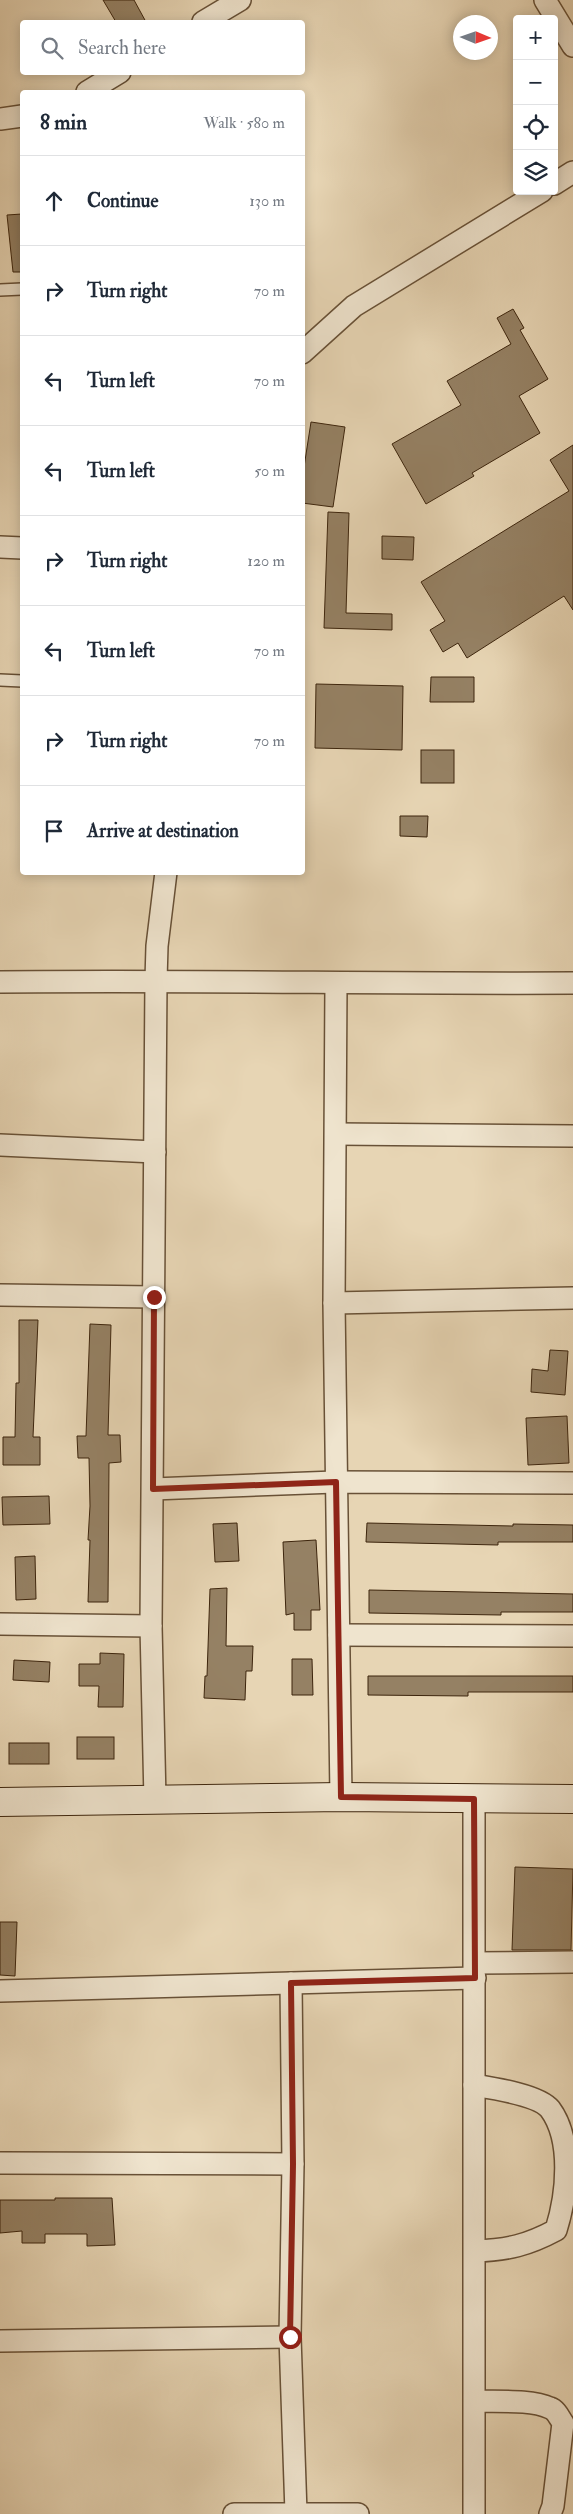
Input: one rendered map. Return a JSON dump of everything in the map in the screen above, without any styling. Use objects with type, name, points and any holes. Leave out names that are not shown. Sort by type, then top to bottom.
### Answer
[{"type":"street","points":[[206,20],[240,0]]},
{"type":"street","points":[[545,0],[573,46]]},
{"type":"street","points":[[90,90],[115,75]]},
{"type":"street","points":[[0,119],[20,116]]},
{"type":"street","points":[[558,181],[573,172]]},
{"type":"street","points":[[305,350],[354,306],[535,195]]},
{"type":"street","points":[[0,547],[20,548]]},
{"type":"street","points":[[155,1800],[151,1626],[156,980],[157,946],[166,875]]},
{"type":"street","points":[[0,982],[156,980],[336,984],[573,983]]},
{"type":"street","points":[[336,984],[334,1303],[341,1797]]},
{"type":"street","points":[[336,1134],[573,1136]]},
{"type":"street","points":[[0,1145],[155,1152]]},
{"type":"street","points":[[0,1295],[154,1297]]},
{"type":"street","points":[[334,1303],[573,1298]]},
{"type":"street","points":[[153,1489],[336,1482],[573,1483]]},
{"type":"street","points":[[0,1624],[151,1626]]},
{"type":"street","points":[[340,1635],[573,1636]]},
{"type":"street","points":[[0,1802],[341,1797],[573,1799]]},
{"type":"street","points":[[474,1799],[474,2514]]},
{"type":"street","points":[[0,1991],[291,1983],[573,1962]]},
{"type":"street","points":[[291,1983],[293,2164],[290,2337],[296,2513]]},
{"type":"street","points":[[474,2085],[522,2095],[550,2108],[563,2134],[568,2163],[566,2198],[556,2230],[532,2242],[503,2250],[475,2251]]},
{"type":"street","points":[[0,2163],[293,2164]]},
{"type":"street","points":[[0,2341],[290,2337]]},
{"type":"street","points":[[475,2401],[526,2403],[550,2408],[557,2414],[562,2423],[553,2506],[550,2514]]},
{"type":"street","points":[[234,2514],[358,2514]]},
{"type":"lane","points":[[0,290],[20,289]]},
{"type":"lane","points":[[0,680],[20,681]]},
{"type":"building","points":[[103,0],[134,0],[145,20],[115,20]]},
{"type":"building","points":[[20,214],[20,272],[13,272],[7,215]]},
{"type":"building","points":[[513,309],[524,328],[520,330],[548,379],[519,396],[540,433],[472,473],[474,476],[426,504],[392,444],[461,405],[447,381],[511,344],[497,318]]},
{"type":"building","points":[[311,422],[345,427],[333,507],[305,503],[305,461]]},
{"type":"building","points":[[573,445],[573,610],[564,596],[467,658],[458,643],[443,652],[430,630],[445,621],[421,582],[569,491],[550,460]]},
{"type":"building","points":[[328,512],[349,513],[346,613],[392,614],[392,630],[324,628]]},
{"type":"building","points":[[382,536],[414,537],[413,560],[382,559]]},
{"type":"building","points":[[431,677],[474,677],[474,702],[430,702]]},
{"type":"building","points":[[316,684],[403,686],[402,750],[315,748]]},
{"type":"building","points":[[421,750],[454,750],[454,783],[421,783]]},
{"type":"building","points":[[400,816],[428,816],[427,837],[400,836]]},
{"type":"building","points":[[19,1320],[38,1320],[33,1437],[40,1437],[40,1465],[3,1465],[3,1437],[15,1437],[16,1383],[19,1383]]},
{"type":"building","points":[[90,1324],[111,1325],[108,1435],[120,1435],[121,1462],[109,1463],[108,1602],[88,1602],[90,1540],[88,1540],[90,1506],[89,1458],[78,1458],[77,1436],[86,1436]]},
{"type":"building","points":[[550,1350],[568,1351],[565,1395],[531,1392],[532,1369],[548,1371]]},
{"type":"building","points":[[567,1416],[569,1463],[528,1465],[526,1418]]},
{"type":"building","points":[[49,1496],[50,1524],[3,1525],[2,1497]]},
{"type":"building","points":[[237,1523],[239,1561],[215,1562],[213,1524]]},
{"type":"building","points":[[367,1523],[513,1526],[513,1524],[573,1525],[573,1542],[498,1542],[498,1545],[366,1542]]},
{"type":"building","points":[[316,1540],[320,1610],[311,1610],[311,1630],[294,1630],[294,1613],[286,1615],[283,1542]]},
{"type":"building","points":[[35,1556],[36,1599],[16,1600],[15,1557]]},
{"type":"building","points":[[227,1588],[226,1646],[253,1646],[252,1671],[246,1671],[245,1700],[204,1698],[205,1676],[207,1676],[210,1589]]},
{"type":"building","points":[[369,1590],[573,1594],[573,1612],[501,1612],[501,1615],[369,1613]]},
{"type":"building","points":[[100,1653],[124,1654],[123,1707],[98,1707],[99,1686],[79,1686],[79,1664],[100,1664]]},
{"type":"building","points":[[292,1659],[312,1659],[313,1695],[292,1695]]},
{"type":"building","points":[[14,1660],[50,1662],[49,1682],[13,1680]]},
{"type":"building","points":[[368,1676],[573,1676],[573,1692],[468,1692],[468,1696],[368,1695]]},
{"type":"building","points":[[77,1737],[114,1737],[114,1759],[77,1759]]},
{"type":"building","points":[[9,1743],[49,1743],[49,1764],[9,1764]]},
{"type":"building","points":[[515,1867],[573,1869],[571,1950],[512,1950]]},
{"type":"building","points":[[0,1922],[17,1922],[15,1976],[0,1975]]},
{"type":"building","points":[[55,2198],[112,2198],[115,2245],[87,2246],[87,2234],[45,2234],[45,2243],[22,2243],[22,2231],[0,2233],[0,2200],[55,2200]]},
{"type":"route","points":[[154,1297],[153,1489],[336,1482],[340,1635],[341,1797],[474,1799],[475,1978],[291,1983],[293,2164],[290,2337]]}]
